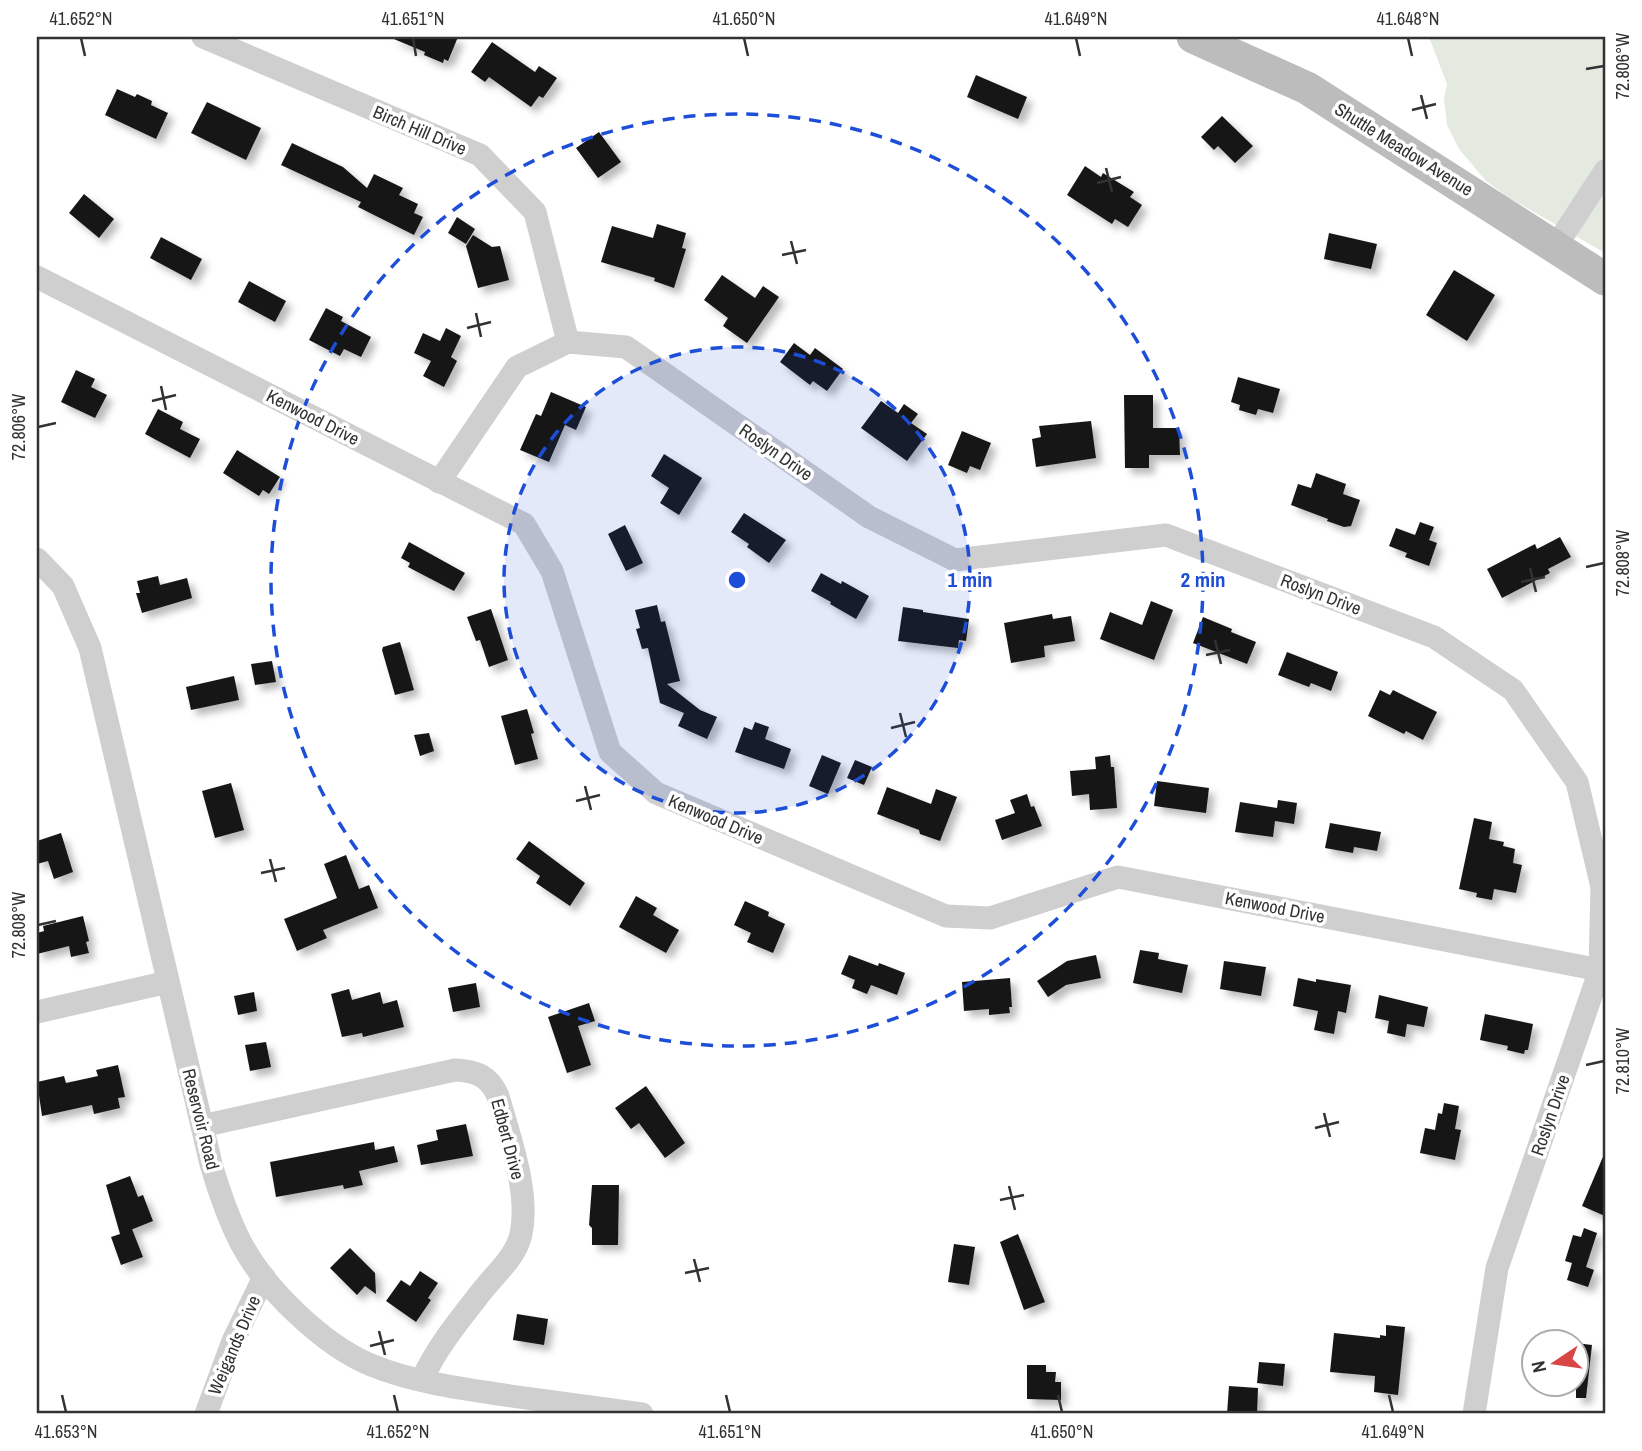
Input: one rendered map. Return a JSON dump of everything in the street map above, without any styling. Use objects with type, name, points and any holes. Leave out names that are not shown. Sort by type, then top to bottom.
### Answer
[{"type":"street","name":"Birch Hill Drive","points":[[203,37],[480,155],[535,212],[568,342]]},
{"type":"street","name":"Shuttle Meadow Avenue","points":[[1193,37],[1307,88],[1605,279]]},
{"type":"street","points":[[1556,246],[1605,171]]},
{"type":"street","name":"Kenwood Drive","points":[[37,277],[524,524],[552,571],[610,752],[656,793],[946,916],[990,918],[1118,877],[1600,970]]},
{"type":"street","points":[[439,482],[517,368],[568,342]]},
{"type":"street","name":"Roslyn Drive","points":[[568,342],[626,347],[869,517],[955,560],[1166,535],[1434,637],[1513,690],[1577,782],[1602,887],[1600,970],[1497,1268],[1474,1414]]},
{"type":"street","name":"Reservoir Road","points":[[37,559],[63,586],[90,648],[202,1126],[225,1206],[242,1244],[264,1277],[307,1321],[350,1354],[392,1373],[454,1388],[642,1414]]},
{"type":"street","points":[[37,1012],[168,982]]},
{"type":"street","name":"Edbert Drive","points":[[202,1126],[455,1070],[484,1076],[492,1084],[521,1185],[521,1233],[512,1254],[438,1350],[422,1380]]},
{"type":"street","name":"Weigands Drive","points":[[206,1414],[233,1341],[264,1277]]},
{"type":"shaded area","points":[[1429,37],[1605,37],[1605,253],[1508,197],[1486,181],[1459,149],[1447,125],[1444,98],[1447,84]]},
{"type":"building","points":[[389,37],[458,37],[448,61],[444,59],[443,63],[424,55],[425,52]]},
{"type":"building","points":[[492,42],[535,72],[539,66],[557,78],[543,98],[539,96],[531,107],[489,77],[485,82],[471,72]]},
{"type":"building","points":[[976,75],[1027,97],[1018,119],[967,97]]},
{"type":"building","points":[[117,89],[152,101],[151,105],[168,113],[156,139],[105,115]]},
{"type":"building","points":[[207,102],[261,128],[246,160],[191,133]]},
{"type":"building","points":[[1222,116],[1253,146],[1235,163],[1218,146],[1214,150],[1201,137]]},
{"type":"building","points":[[599,132],[621,162],[598,178],[576,148]]},
{"type":"building","points":[[292,143],[343,167],[367,188],[374,174],[403,188],[399,195],[418,204],[414,213],[423,217],[414,235],[358,207],[361,202],[281,165]]},
{"type":"building","points":[[1085,166],[1101,177],[1103,173],[1134,192],[1130,197],[1142,205],[1128,227],[1115,219],[1112,224],[1067,195]]},
{"type":"building","points":[[84,194],[114,219],[99,238],[69,213]]},
{"type":"building","points":[[457,217],[475,229],[466,244],[448,233]]},
{"type":"building","points":[[657,224],[686,233],[682,248],[686,249],[674,288],[654,281],[655,278],[601,262],[612,226],[653,238]]},
{"type":"building","points":[[1329,233],[1377,244],[1371,269],[1324,259]]},
{"type":"building","points":[[473,235],[492,247],[500,246],[509,280],[478,288],[466,246]]},
{"type":"building","points":[[161,237],[202,259],[191,280],[150,258]]},
{"type":"building","points":[[1454,270],[1495,295],[1467,341],[1426,315]]},
{"type":"building","points":[[722,275],[755,298],[763,286],[779,297],[747,343],[723,326],[728,318],[704,300]]},
{"type":"building","points":[[249,281],[286,301],[275,322],[238,302]]},
{"type":"building","points":[[326,308],[343,317],[341,321],[371,337],[361,357],[344,349],[340,356],[309,340]]},
{"type":"building","points":[[446,328],[461,336],[451,357],[457,361],[444,387],[423,376],[431,361],[414,353],[423,333],[440,341]]},
{"type":"building","points":[[794,343],[810,355],[815,348],[843,369],[827,391],[813,381],[810,385],[780,362]]},
{"type":"building","points":[[76,370],[95,379],[91,387],[107,395],[95,418],[61,402]]},
{"type":"building","points":[[1238,377],[1280,389],[1273,413],[1258,409],[1256,415],[1239,410],[1240,405],[1231,402]]},
{"type":"building","points":[[551,392],[586,407],[576,430],[565,425],[549,462],[520,450],[536,414],[541,416]]},
{"type":"building","points":[[1124,395],[1153,395],[1153,428],[1179,428],[1180,455],[1149,455],[1149,468],[1125,468]]},
{"type":"building","points":[[881,401],[898,413],[904,404],[918,414],[911,423],[927,434],[907,461],[861,428]]},
{"type":"building","points":[[158,409],[183,422],[180,429],[200,439],[190,458],[145,434]]},
{"type":"building","points":[[1091,421],[1096,458],[1036,467],[1032,439],[1041,437],[1039,426]]},
{"type":"building","points":[[962,431],[991,443],[980,470],[970,466],[967,473],[948,465]]},
{"type":"building","points":[[237,450],[280,477],[269,494],[263,490],[259,496],[223,473]]},
{"type":"building","points":[[664,454],[702,478],[679,515],[660,503],[669,488],[651,476]]},
{"type":"building","points":[[1316,473],[1346,484],[1343,494],[1360,500],[1351,526],[1344,527],[1291,505],[1298,484],[1311,488]]},
{"type":"building","points":[[744,513],[786,540],[769,563],[731,532]]},
{"type":"building","points":[[1420,522],[1434,527],[1429,540],[1437,543],[1429,566],[1405,557],[1407,553],[1389,546],[1396,528],[1415,535]]},
{"type":"building","points":[[625,525],[643,563],[626,571],[608,534]]},
{"type":"building","points":[[1560,537],[1571,557],[1548,569],[1550,573],[1502,598],[1487,569],[1535,544],[1537,549]]},
{"type":"building","points":[[409,542],[465,573],[454,591],[408,567],[410,563],[401,558]]},
{"type":"building","points":[[821,573],[869,596],[856,619],[811,591]]},
{"type":"building","points":[[158,576],[160,585],[187,578],[192,598],[142,613],[136,593],[140,593],[137,581]]},
{"type":"building","points":[[1151,601],[1173,610],[1154,660],[1100,639],[1110,612],[1142,625]]},
{"type":"building","points":[[657,605],[661,622],[665,621],[680,681],[667,684],[700,710],[717,717],[707,739],[678,726],[684,713],[660,703],[648,648],[642,649],[636,629],[640,628],[635,610]]},
{"type":"building","points":[[903,607],[969,619],[966,641],[959,640],[958,648],[898,641]]},
{"type":"building","points":[[491,609],[508,660],[489,667],[480,640],[476,641],[467,617]]},
{"type":"building","points":[[1052,614],[1053,619],[1071,616],[1075,641],[1044,646],[1045,657],[1011,663],[1004,623]]},
{"type":"building","points":[[1203,617],[1256,642],[1247,664],[1193,643]]},
{"type":"building","points":[[400,642],[414,690],[395,695],[382,650],[383,647]]},
{"type":"building","points":[[1287,652],[1338,672],[1331,691],[1311,683],[1309,687],[1278,675]]},
{"type":"building","points":[[272,661],[276,682],[255,685],[251,664]]},
{"type":"building","points":[[234,676],[239,700],[191,710],[186,687]]},
{"type":"building","points":[[1380,690],[1390,695],[1393,690],[1437,712],[1423,740],[1368,716]]},
{"type":"building","points":[[527,709],[538,759],[515,765],[501,716]]},
{"type":"building","points":[[755,722],[769,727],[765,739],[791,749],[784,769],[735,752],[744,727],[752,730]]},
{"type":"building","points":[[429,733],[434,751],[420,756],[414,735]]},
{"type":"building","points":[[822,755],[841,763],[828,794],[809,786]]},
{"type":"building","points":[[1110,755],[1111,767],[1114,767],[1117,808],[1090,810],[1089,794],[1072,796],[1070,771],[1096,769],[1095,757]]},
{"type":"building","points":[[855,760],[872,767],[864,785],[847,778]]},
{"type":"building","points":[[1157,781],[1209,788],[1206,813],[1154,806]]},
{"type":"building","points":[[231,783],[244,830],[215,838],[202,791]]},
{"type":"building","points":[[887,787],[931,804],[936,789],[957,797],[940,841],[877,814]]},
{"type":"building","points":[[1027,794],[1042,826],[1002,840],[995,820],[1015,813],[1010,800]]},
{"type":"building","points":[[1278,800],[1297,803],[1294,824],[1275,821],[1273,837],[1235,832],[1240,802],[1277,808]]},
{"type":"building","points":[[1474,818],[1492,822],[1489,839],[1504,842],[1503,846],[1515,849],[1513,863],[1522,865],[1516,893],[1494,889],[1492,900],[1476,897],[1477,893],[1459,889]]},
{"type":"building","points":[[1330,823],[1381,832],[1377,851],[1354,847],[1353,853],[1325,848]]},
{"type":"building","points":[[61,833],[73,872],[54,879],[48,861],[37,864],[37,841]]},
{"type":"building","points":[[529,841],[585,883],[570,906],[536,883],[540,876],[516,859]]},
{"type":"building","points":[[346,855],[359,889],[369,885],[378,908],[323,930],[327,938],[297,951],[284,919],[337,898],[324,864]]},
{"type":"building","points":[[636,896],[657,908],[653,915],[679,930],[666,953],[619,927]]},
{"type":"building","points":[[745,901],[769,912],[768,916],[785,924],[773,953],[747,942],[751,933],[734,925]]},
{"type":"building","points":[[83,916],[89,953],[71,957],[69,946],[37,954],[37,933],[44,931],[43,926]]},
{"type":"building","points":[[1140,950],[1159,953],[1158,959],[1188,965],[1182,993],[1133,983]]},
{"type":"building","points":[[849,955],[905,973],[897,995],[871,985],[867,994],[852,988],[855,980],[841,974]]},
{"type":"building","points":[[1096,955],[1101,978],[1066,985],[1048,997],[1037,981],[1067,961]]},
{"type":"building","points":[[1224,961],[1266,967],[1261,996],[1220,989]]},
{"type":"building","points":[[1010,978],[1010,1013],[989,1015],[989,1009],[964,1011],[962,982]]},
{"type":"building","points":[[1298,978],[1351,985],[1346,1013],[1338,1011],[1334,1034],[1314,1030],[1318,1011],[1293,1006]]},
{"type":"building","points":[[476,983],[480,1007],[453,1012],[448,988]]},
{"type":"building","points":[[349,989],[352,1000],[380,992],[383,1004],[397,1000],[404,1027],[363,1037],[362,1033],[342,1037],[331,994]]},
{"type":"building","points":[[254,992],[257,1011],[238,1015],[234,996]]},
{"type":"building","points":[[1379,995],[1428,1007],[1424,1027],[1407,1024],[1405,1037],[1387,1033],[1389,1021],[1375,1018]]},
{"type":"building","points":[[589,1003],[595,1021],[578,1026],[591,1065],[567,1073],[548,1017]]},
{"type":"building","points":[[1485,1014],[1533,1024],[1528,1050],[1525,1050],[1524,1054],[1507,1050],[1508,1046],[1480,1040]]},
{"type":"building","points":[[266,1042],[271,1067],[250,1071],[245,1045]]},
{"type":"building","points":[[118,1065],[125,1097],[118,1098],[120,1108],[94,1114],[92,1105],[42,1116],[37,1082],[64,1076],[66,1083],[98,1076],[96,1070]]},
{"type":"building","points":[[646,1086],[685,1143],[665,1158],[639,1123],[631,1129],[615,1108]]},
{"type":"building","points":[[1444,1103],[1459,1106],[1455,1129],[1461,1130],[1455,1160],[1420,1153],[1425,1128],[1435,1130],[1438,1113],[1442,1114]]},
{"type":"building","points":[[466,1124],[473,1156],[421,1165],[417,1145],[438,1140],[436,1130]]},
{"type":"building","points":[[374,1142],[375,1150],[394,1146],[398,1162],[359,1171],[363,1185],[344,1189],[343,1185],[276,1197],[270,1162]]},
{"type":"building","points":[[1605,1152],[1605,1216],[1582,1206]]},
{"type":"building","points":[[130,1176],[138,1197],[143,1195],[153,1221],[132,1229],[143,1257],[121,1265],[111,1237],[120,1234],[106,1185]]},
{"type":"building","points":[[592,1185],[619,1185],[618,1245],[592,1245],[592,1228],[589,1225]]},
{"type":"building","points":[[1584,1228],[1597,1233],[1586,1267],[1594,1270],[1588,1287],[1567,1280],[1572,1263],[1565,1261],[1573,1235],[1581,1237]]},
{"type":"building","points":[[1018,1234],[1045,1302],[1024,1310],[1000,1242]]},
{"type":"building","points":[[954,1244],[975,1247],[969,1285],[948,1282]]},
{"type":"building","points":[[350,1248],[375,1273],[376,1294],[365,1286],[357,1295],[330,1268]]},
{"type":"building","points":[[420,1271],[438,1283],[428,1298],[431,1300],[416,1322],[386,1301],[401,1280],[410,1286]]},
{"type":"building","points":[[517,1314],[548,1319],[544,1345],[513,1340]]},
{"type":"building","points":[[1386,1325],[1405,1327],[1398,1395],[1374,1392],[1375,1376],[1330,1372],[1334,1333],[1380,1338],[1380,1335],[1386,1336]]},
{"type":"building","points":[[1259,1362],[1285,1364],[1283,1386],[1257,1383]]},
{"type":"building","points":[[1027,1365],[1046,1365],[1046,1372],[1056,1372],[1055,1382],[1061,1382],[1061,1400],[1027,1399]]},
{"type":"building","points":[[1229,1386],[1258,1388],[1257,1414],[1227,1414]]}]
